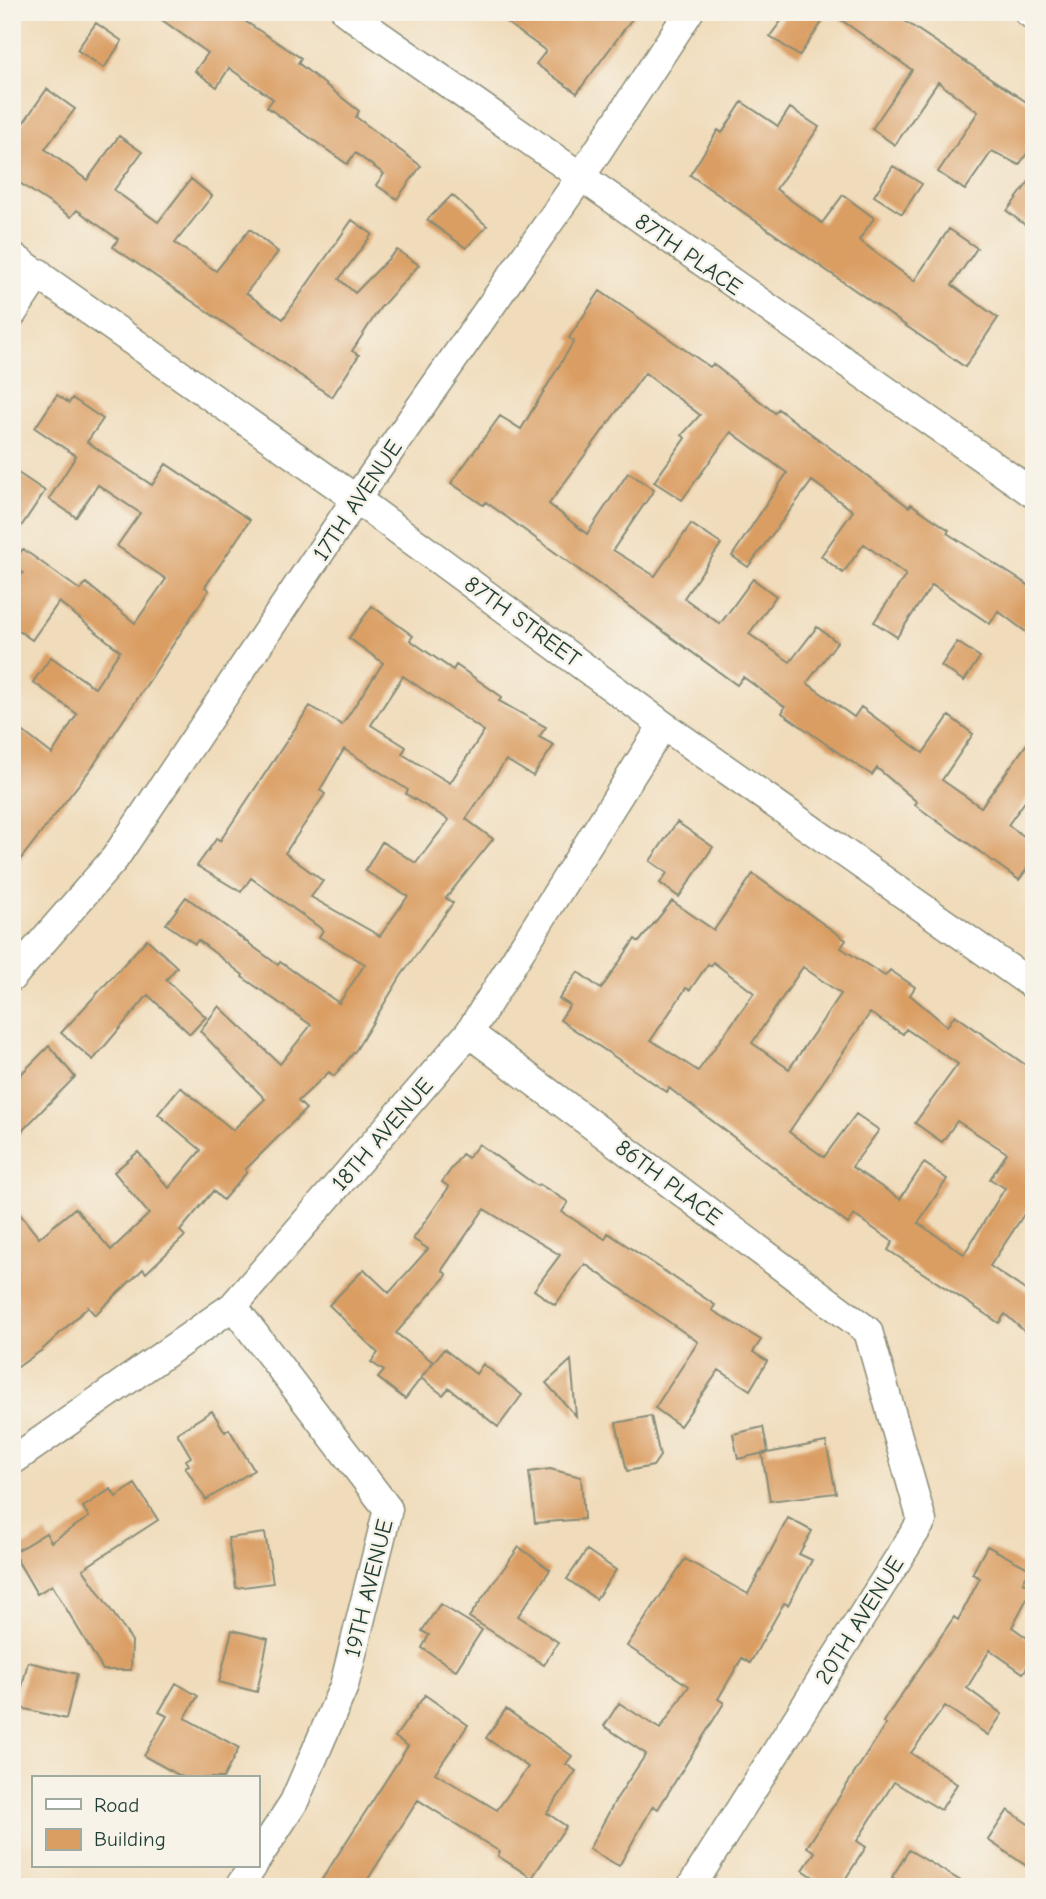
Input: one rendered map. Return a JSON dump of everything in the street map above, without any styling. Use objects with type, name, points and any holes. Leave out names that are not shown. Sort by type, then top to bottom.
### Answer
[{"type":"street","name":"87TH PLACE","points":[[346,12],[1034,494]]},
{"type":"street","name":"17TH AVENUE","points":[[12,977],[26,965],[115,858],[356,499],[580,178],[689,12]]},
{"type":"street","points":[[1028,12],[1034,16]]},
{"type":"street","name":"87TH STREET","points":[[12,256],[356,499],[663,725],[1034,986]]},
{"type":"street","points":[[12,314],[39,273]]},
{"type":"street","name":"18TH AVENUE","points":[[12,1461],[233,1306],[469,1033],[663,725]]},
{"type":"street","name":"86TH PLACE","points":[[469,1033],[868,1331]]},
{"type":"street","name":"19TH AVENUE","points":[[233,1306],[388,1509],[344,1686],[294,1802],[259,1856]]},
{"type":"street","name":"20TH AVENUE","points":[[691,1887],[922,1521],[868,1331]]},
{"type":"street","points":[[239,1887],[252,1868]]},
{"type":"building","points":[[151,12],[231,12],[301,58],[298,63],[359,111],[356,117],[421,166],[397,199],[376,185],[384,174],[355,153],[347,164],[267,107],[273,99],[229,68],[217,87],[195,71],[208,53]]},
{"type":"building","points":[[492,12],[637,12],[577,93],[536,64],[546,51]]},
{"type":"building","points":[[788,12],[829,12],[799,56],[770,36]]},
{"type":"building","points":[[830,12],[891,12],[1034,107],[1034,143],[1019,165],[992,151],[965,190],[938,172],[978,112],[938,82],[895,145],[872,129],[912,70]]},
{"type":"building","points":[[96,23],[122,41],[104,68],[77,50]]},
{"type":"building","points":[[47,89],[75,109],[45,149],[87,180],[119,136],[142,152],[114,190],[158,222],[191,179],[212,196],[175,243],[216,271],[250,229],[278,252],[246,293],[283,319],[352,220],[372,234],[339,279],[355,293],[397,250],[419,265],[380,308],[352,351],[359,355],[332,397],[113,247],[118,239],[77,210],[71,217],[12,178],[12,139]]},
{"type":"building","points":[[742,102],[778,126],[790,108],[819,127],[776,189],[822,223],[843,195],[874,218],[859,240],[914,281],[949,229],[977,248],[952,285],[998,318],[965,367],[690,175],[718,130],[722,133]]},
{"type":"building","points":[[893,166],[922,184],[902,214],[874,196]]},
{"type":"building","points":[[1034,175],[1034,232],[1007,211]]},
{"type":"building","points":[[452,195],[487,226],[466,248],[427,220]]},
{"type":"building","points":[[600,291],[710,367],[713,364],[775,413],[778,409],[909,507],[911,504],[949,530],[947,533],[1034,589],[1034,638],[998,611],[990,624],[932,585],[897,637],[874,622],[906,575],[864,544],[843,573],[821,556],[853,511],[812,481],[748,567],[732,556],[787,473],[731,432],[682,500],[654,482],[685,438],[682,435],[700,415],[645,373],[549,504],[587,534],[628,473],[654,490],[613,550],[655,576],[691,524],[721,544],[684,598],[720,624],[753,579],[776,596],[749,634],[790,662],[817,627],[837,642],[807,683],[854,717],[861,707],[923,753],[949,716],[973,734],[942,780],[981,807],[1034,734],[1034,789],[1008,825],[1034,843],[1034,859],[1019,880],[915,805],[917,802],[877,768],[872,775],[846,758],[782,713],[785,707],[743,677],[737,685],[486,502],[483,505],[451,483],[500,416],[521,429],[574,341],[569,338]]},
{"type":"building","points":[[57,395],[69,403],[72,398],[103,419],[87,442],[152,485],[166,464],[250,520],[205,587],[209,590],[93,766],[12,870],[12,723],[52,754],[77,714],[33,682],[51,657],[95,688],[120,651],[59,602],[32,640],[12,626],[12,589],[23,573],[12,563],[23,549],[80,590],[86,583],[135,623],[166,579],[117,546],[140,513],[98,485],[76,517],[49,499],[76,456],[35,428]]},
{"type":"building","points":[[12,469],[45,491],[12,540]]},
{"type":"building","points":[[372,606],[413,636],[410,640],[453,670],[456,665],[502,697],[499,701],[546,727],[539,737],[554,745],[533,776],[506,760],[466,819],[493,839],[446,898],[453,903],[401,976],[356,1050],[334,1076],[329,1072],[298,1101],[306,1109],[245,1170],[247,1172],[223,1200],[213,1191],[180,1231],[185,1236],[146,1273],[143,1269],[95,1315],[88,1307],[42,1350],[12,1371],[12,1204],[39,1238],[75,1208],[111,1250],[149,1214],[114,1172],[138,1152],[169,1188],[201,1150],[158,1114],[180,1087],[233,1130],[265,1099],[200,1031],[219,1006],[280,1064],[311,1025],[242,977],[243,975],[198,940],[195,944],[166,924],[186,897],[278,965],[280,962],[339,1003],[365,964],[319,937],[323,930],[251,878],[241,892],[197,866],[217,838],[220,841],[310,706],[342,725],[383,663],[349,638]],"holes":[[[403,676],[484,731],[450,783],[402,754],[406,747],[371,725]],[[344,749],[408,790],[406,794],[449,820],[416,863],[382,842],[365,871],[408,896],[380,936],[311,897],[323,881],[285,853],[325,794],[320,790]]]},
{"type":"building","points":[[957,642],[980,657],[964,681],[941,666]]},
{"type":"building","points":[[677,822],[713,847],[679,897],[660,883],[667,873],[650,861]]},
{"type":"building","points":[[753,874],[846,940],[841,948],[885,976],[890,970],[915,987],[910,995],[947,1026],[955,1015],[1034,1071],[1034,1199],[990,1266],[1034,1296],[1034,1340],[1005,1314],[999,1323],[888,1250],[893,1242],[854,1215],[848,1224],[669,1088],[667,1092],[560,1020],[570,1005],[559,999],[578,972],[601,989],[635,939],[639,942],[672,901],[714,930]],"holes":[[[713,962],[754,993],[698,1071],[651,1040],[686,988],[690,990],[708,964],[711,966]],[[803,967],[841,994],[789,1069],[752,1043]],[[870,1013],[903,1034],[906,1029],[958,1064],[915,1123],[942,1142],[957,1121],[1007,1153],[990,1179],[1005,1188],[964,1254],[918,1223],[947,1179],[924,1163],[900,1199],[852,1167],[879,1130],[856,1114],[824,1157],[789,1132]]]},
{"type":"building","points":[[147,939],[177,967],[166,980],[206,1017],[190,1034],[148,995],[93,1060],[61,1033]]},
{"type":"building","points":[[49,1046],[75,1077],[12,1141],[12,1083]]},
{"type":"building","points":[[479,1144],[537,1186],[539,1184],[568,1202],[562,1212],[605,1239],[608,1233],[715,1305],[712,1310],[761,1340],[753,1352],[767,1361],[750,1390],[719,1370],[680,1426],[655,1408],[698,1342],[585,1264],[555,1305],[534,1290],[560,1255],[484,1209],[442,1270],[447,1275],[396,1333],[433,1362],[405,1399],[378,1378],[384,1371],[371,1362],[378,1353],[329,1305],[364,1269],[389,1293],[428,1249],[413,1239],[449,1187],[442,1182],[462,1154],[468,1158]]},
{"type":"building","points":[[444,1349],[476,1374],[483,1364],[522,1395],[498,1427],[449,1388],[443,1395],[421,1378]]},
{"type":"building","points":[[571,1360],[576,1416],[546,1383]]},
{"type":"building","points":[[212,1411],[225,1432],[229,1429],[254,1470],[206,1500],[185,1467],[189,1465],[186,1460],[191,1457],[177,1433]]},
{"type":"building","points":[[651,1416],[660,1456],[653,1466],[627,1471],[616,1423]]},
{"type":"building","points":[[763,1427],[768,1452],[738,1459],[733,1434]]},
{"type":"building","points":[[826,1442],[836,1493],[770,1501],[762,1454]]},
{"type":"building","points":[[550,1469],[581,1477],[584,1519],[535,1523],[529,1472]]},
{"type":"building","points":[[135,1484],[158,1520],[83,1569],[132,1641],[131,1670],[103,1670],[52,1585],[37,1594],[13,1553],[46,1533],[51,1542],[89,1517],[83,1507],[111,1489],[116,1497]]},
{"type":"building","points":[[788,1518],[812,1531],[799,1554],[812,1560],[788,1605],[784,1603],[750,1663],[742,1658],[718,1699],[724,1703],[658,1809],[653,1806],[619,1866],[589,1849],[615,1801],[646,1754],[604,1726],[619,1703],[660,1729],[689,1686],[627,1646],[685,1559],[748,1594]]},
{"type":"building","points":[[265,1533],[273,1583],[236,1588],[228,1538]]},
{"type":"building","points":[[987,1546],[1030,1569],[1023,1582],[1033,1587],[1012,1627],[1034,1643],[1034,1658],[1023,1673],[990,1650],[967,1688],[1002,1714],[988,1735],[945,1706],[911,1753],[957,1784],[941,1810],[894,1782],[857,1841],[866,1847],[840,1887],[828,1887],[803,1870],[815,1852],[807,1847],[886,1724],[883,1722],[954,1617],[958,1620],[980,1578],[972,1574]]},
{"type":"building","points":[[519,1547],[550,1570],[518,1616],[558,1642],[544,1665],[469,1617]]},
{"type":"building","points":[[587,1550],[616,1570],[596,1599],[567,1579]]},
{"type":"building","points":[[440,1604],[482,1630],[456,1670],[422,1648],[429,1635],[422,1631]]},
{"type":"building","points":[[232,1630],[268,1639],[257,1692],[219,1682]]},
{"type":"building","points":[[28,1662],[77,1674],[66,1719],[17,1707]]},
{"type":"building","points":[[176,1683],[198,1696],[185,1718],[239,1748],[224,1776],[180,1776],[144,1756],[167,1716],[159,1712]]},
{"type":"building","points":[[425,1695],[468,1725],[435,1773],[497,1810],[528,1767],[486,1738],[506,1709],[572,1756],[566,1764],[576,1771],[547,1813],[566,1826],[532,1878],[498,1856],[500,1852],[418,1800],[363,1887],[317,1887],[408,1746],[395,1737]]},
{"type":"building","points":[[1008,1810],[1034,1828],[1034,1871],[988,1840]]},
{"type":"building","points":[[909,1850],[971,1887],[908,1887],[892,1877]]}]
